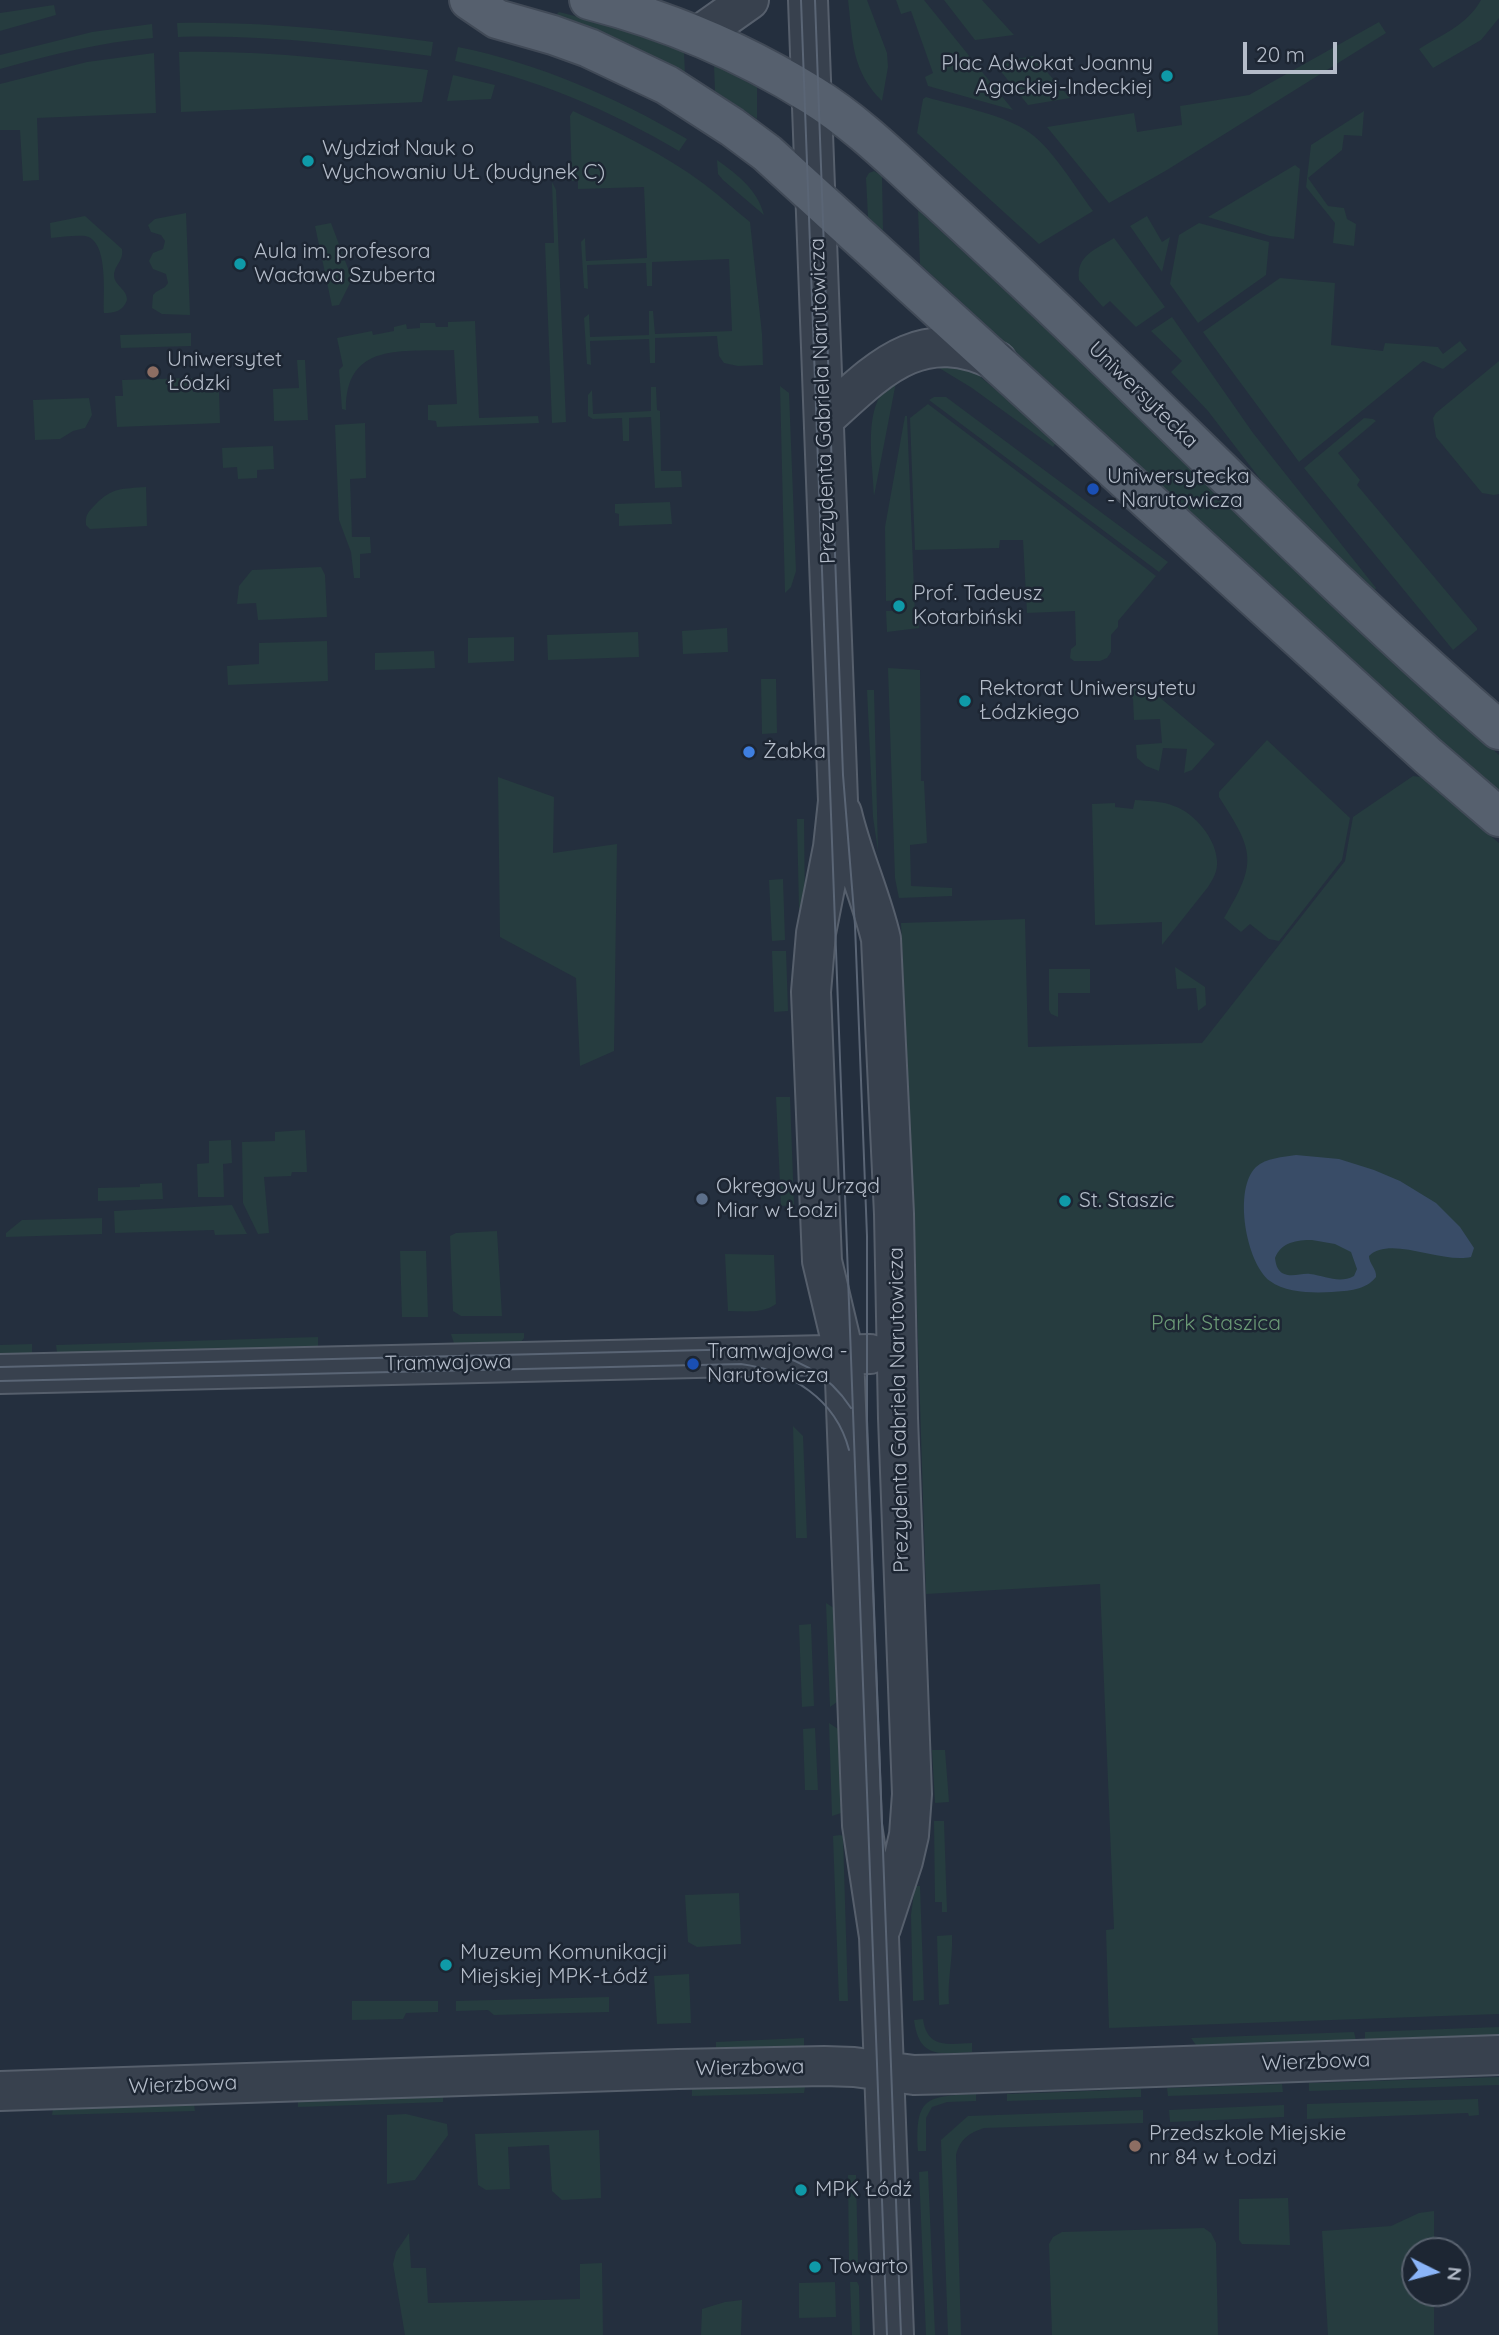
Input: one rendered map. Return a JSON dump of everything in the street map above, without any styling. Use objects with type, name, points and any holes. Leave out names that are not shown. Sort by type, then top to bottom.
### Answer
[{"type":"main road","points":[[469,0],[497,19],[553,34],[667,85],[767,153],[1428,756],[1499,817]]},
{"type":"main road","name":"Uniwersytecka","points":[[589,0],[643,15],[698,36],[770,71],[812,95],[873,141],[1023,278],[1306,555],[1499,730]]},
{"type":"street","points":[[698,36],[749,0]]},
{"type":"street","name":"Prezydenta Gabriela Narutowicza","points":[[808,0],[838,801],[816,933],[811,992],[822,1261],[844,1354],[862,1825],[879,1937],[894,2335]]},
{"type":"street","points":[[824,419],[880,369],[898,357],[915,351],[943,346],[958,347],[997,361]]},
{"type":"street","name":"Prezydenta Gabriela Narutowicza","points":[[838,801],[848,840],[876,916],[884,964],[894,1214],[912,1812],[904,1861],[885,1912],[879,1937]]},
{"type":"street","name":"Tramwajowa","points":[[0,1374],[897,1353]]},
{"type":"street","name":"Wierzbowa","points":[[0,2091],[824,2066],[914,2075],[1499,2055]]},
{"type":"green space","points":[[848,0],[867,0],[887,53],[888,67],[882,101],[864,78],[859,66]]},
{"type":"green space","points":[[896,0],[924,0],[1013,110],[928,86],[925,77],[933,73],[911,11],[901,14]]},
{"type":"green space","points":[[944,0],[982,0],[1014,35],[975,40]]},
{"type":"green space","points":[[1481,0],[1499,0],[1499,18],[1481,40],[1433,68],[1419,49],[1462,23]]},
{"type":"green space","points":[[54,5],[56,15],[0,31],[0,13]]},
{"type":"green space","points":[[559,12],[606,24],[684,52],[685,73],[635,47],[558,16]]},
{"type":"green space","points":[[1379,22],[1386,33],[1167,170],[1109,203],[1047,127],[1134,113],[1137,132],[1182,125],[1180,106],[1249,95]]},
{"type":"green space","points":[[177,23],[274,25],[433,42],[431,56],[273,39],[178,37]]},
{"type":"green space","points":[[152,24],[153,38],[95,46],[0,69],[0,55],[92,32]]},
{"type":"green space","points":[[458,47],[519,63],[577,84],[633,109],[687,139],[679,151],[571,97],[485,68],[455,61]]},
{"type":"green space","points":[[179,52],[273,54],[428,70],[422,102],[181,112]]},
{"type":"green space","points":[[154,53],[156,113],[37,118],[39,180],[23,181],[20,130],[0,130],[0,84],[87,62]]},
{"type":"green space","points":[[1033,56],[1070,98],[1028,105],[994,63]]},
{"type":"green space","points":[[714,65],[757,87],[757,119],[715,91]]},
{"type":"green space","points":[[453,75],[495,85],[491,99],[447,101]]},
{"type":"green space","points":[[926,97],[989,114],[1024,129],[1053,155],[1093,211],[1039,244],[917,133],[923,99]]},
{"type":"green space","points":[[573,111],[624,135],[673,163],[704,184],[750,222],[763,365],[738,366],[724,363],[719,356],[717,336],[655,338],[655,363],[650,363],[649,339],[590,341],[591,365],[587,364],[584,318],[589,314],[590,337],[649,335],[649,311],[653,311],[655,334],[732,331],[729,259],[652,262],[652,286],[647,286],[646,263],[587,265],[588,289],[584,288],[581,242],[585,238],[586,261],[647,258],[644,187],[578,189],[578,181],[572,181],[570,116]]},
{"type":"green space","points":[[1364,111],[1362,136],[1344,135],[1342,150],[1308,178],[1328,206],[1344,208],[1347,219],[1356,224],[1354,246],[1333,243],[1335,223],[1306,187],[1311,145]]},
{"type":"green space","points":[[717,160],[752,190],[764,215],[723,180],[718,174]]},
{"type":"green space","points":[[1295,165],[1300,169],[1294,239],[1270,236],[1208,217]]},
{"type":"green space","points":[[874,171],[882,176],[883,231],[868,217],[866,178]]},
{"type":"green space","points":[[552,182],[556,190],[566,422],[552,423],[545,243],[554,243]]},
{"type":"green space","points":[[918,210],[1499,755],[1499,796],[920,264]]},
{"type":"green space","points":[[186,213],[190,315],[162,314],[152,308],[153,295],[168,283],[166,274],[153,269],[149,261],[153,253],[163,249],[165,241],[161,235],[151,232],[148,225],[155,219]]},
{"type":"green space","points":[[85,216],[122,249],[122,257],[114,276],[127,300],[121,309],[115,312],[104,313],[103,269],[98,247],[93,240],[85,236],[51,238],[50,223]]},
{"type":"green space","points":[[1147,216],[1162,242],[1170,237],[1162,272],[1130,226]]},
{"type":"green space","points":[[331,223],[352,279],[339,305],[332,306],[315,226]]},
{"type":"green space","points":[[1199,223],[1269,242],[1266,275],[1198,323],[1170,284],[1179,235]]},
{"type":"green space","points":[[1114,238],[1165,307],[1136,327],[1110,301],[1103,307],[1079,280],[1081,265],[1088,254]]},
{"type":"green space","points":[[1280,278],[1335,283],[1331,345],[1383,351],[1385,343],[1438,347],[1443,354],[1460,341],[1467,350],[1443,369],[1423,361],[1299,462],[1203,332]]},
{"type":"green space","points":[[1172,317],[1253,433],[1375,590],[1267,488],[1208,411],[1171,372],[1182,361],[1151,331]]},
{"type":"green space","points":[[475,321],[479,418],[538,416],[539,423],[437,427],[436,421],[428,420],[428,405],[457,404],[454,350],[398,352],[367,361],[355,372],[348,388],[346,410],[342,409],[339,370],[343,366],[337,338],[372,331],[373,335],[394,331],[394,327],[406,324],[407,329],[420,328],[420,323],[435,323],[436,327],[448,327],[448,322]]},
{"type":"green space","points":[[191,333],[191,346],[121,348],[120,335]]},
{"type":"green space","points":[[297,360],[305,360],[308,420],[274,421],[273,389],[299,388]]},
{"type":"green space","points":[[1499,361],[1499,494],[1494,495],[1482,493],[1436,437],[1433,418]]},
{"type":"green space","points":[[931,363],[961,367],[977,374],[1057,442],[1053,447],[972,388]]},
{"type":"green space","points":[[897,377],[874,496],[871,448],[873,415],[885,388]]},
{"type":"green space","points":[[192,378],[193,392],[219,391],[220,423],[117,427],[115,396],[123,396],[122,380]]},
{"type":"green space","points":[[780,386],[789,393],[796,571],[791,587],[785,593]]},
{"type":"green space","points":[[651,387],[656,387],[657,410],[660,411],[661,471],[681,471],[682,487],[655,488],[651,417],[629,418],[629,441],[623,441],[622,418],[593,419],[588,416],[588,395],[592,390],[593,414],[651,411]]},
{"type":"green space","points":[[946,397],[1168,562],[1159,572],[929,400]]},
{"type":"green space","points":[[89,398],[92,415],[85,428],[60,439],[35,440],[33,400]]},
{"type":"green space","points":[[928,404],[1156,576],[1118,621],[1118,627],[1111,635],[1111,652],[1107,658],[1100,661],[1074,661],[1070,658],[1071,649],[1076,645],[1075,611],[1027,613],[1023,540],[1000,540],[999,548],[915,550],[910,418]]},
{"type":"green space","points":[[905,416],[915,614],[918,615],[919,628],[887,632],[886,611],[904,611],[903,600],[886,601],[885,527]]},
{"type":"green space","points":[[1364,418],[1376,421],[1338,453],[1360,480],[1357,485],[1477,628],[1453,650],[1304,468]]},
{"type":"green space","points":[[365,423],[366,478],[350,479],[352,537],[370,537],[371,553],[360,554],[360,578],[354,578],[351,552],[339,520],[335,425]]},
{"type":"green space","points":[[273,446],[274,469],[257,470],[257,478],[238,479],[237,467],[223,468],[222,448]]},
{"type":"green space","points":[[146,487],[147,526],[90,529],[86,525],[89,512],[107,495],[118,490]]},
{"type":"green space","points":[[670,502],[672,524],[619,526],[619,514],[615,513],[615,504]]},
{"type":"green space","points":[[321,567],[325,575],[327,617],[258,620],[256,603],[237,604],[239,586],[252,570]]},
{"type":"green space","points":[[727,628],[728,652],[683,654],[682,631]]},
{"type":"green space","points":[[638,632],[639,657],[548,660],[547,635]]},
{"type":"green space","points":[[514,637],[514,661],[468,663],[468,638]]},
{"type":"green space","points":[[327,641],[328,681],[228,685],[227,666],[259,664],[259,643]]},
{"type":"green space","points":[[434,651],[435,668],[375,670],[375,653]]},
{"type":"green space","points":[[888,668],[920,670],[921,781],[924,781],[927,843],[910,845],[911,886],[952,888],[952,896],[899,898],[895,878]]},
{"type":"green space","points":[[761,679],[776,679],[777,733],[762,734]]},
{"type":"green space","points":[[1131,685],[1145,685],[1215,744],[1192,770],[1184,773],[1187,749],[1163,748],[1159,771],[1146,766],[1137,758],[1136,745],[1162,743],[1160,719],[1134,720],[1133,699],[1127,691]]},
{"type":"green space","points":[[867,690],[874,690],[878,851],[873,817]]},
{"type":"green space","points":[[1267,740],[1350,818],[1342,860],[1279,941],[1269,939],[1250,924],[1241,932],[1224,918],[1242,883],[1247,869],[1247,857],[1245,844],[1219,797],[1219,792]]},
{"type":"green space","name":"Park Staszica","points":[[1413,776],[1421,777],[1499,843],[1499,2014],[1109,2028],[1106,1930],[1114,1929],[1100,1584],[926,1594],[901,923],[1025,919],[1028,1047],[1202,1043],[1345,861],[1353,817]]},
{"type":"green space","points":[[498,777],[554,797],[553,853],[617,844],[614,1051],[580,1066],[576,978],[500,937]]},
{"type":"green space","points":[[1135,800],[1165,803],[1182,809],[1203,828],[1216,853],[1217,868],[1212,881],[1162,945],[1162,922],[1095,925],[1092,804],[1115,803],[1115,807],[1133,809]]},
{"type":"green space","points":[[797,819],[804,819],[805,909],[799,909]]},
{"type":"green space","points":[[783,879],[785,940],[772,941],[769,880]]},
{"type":"green space","points":[[772,951],[786,951],[788,1011],[774,1012]]},
{"type":"green space","points":[[1175,967],[1205,987],[1206,1005],[1198,1011],[1196,988],[1177,989]]},
{"type":"green space","points":[[1049,969],[1090,969],[1090,993],[1058,993],[1058,1017],[1049,1010]]},
{"type":"green space","points":[[776,1097],[790,1097],[794,1205],[781,1206]]},
{"type":"green space","points":[[305,1130],[307,1172],[292,1172],[291,1176],[264,1177],[269,1233],[258,1234],[243,1203],[242,1142],[275,1141],[275,1132]]},
{"type":"green space","points":[[231,1140],[232,1163],[223,1164],[224,1197],[198,1197],[197,1164],[209,1163],[209,1141]]},
{"type":"green space","points":[[162,1183],[163,1199],[98,1201],[98,1188],[140,1187],[140,1184]]},
{"type":"green space","points":[[232,1205],[247,1234],[215,1235],[214,1230],[115,1233],[114,1211]]},
{"type":"green space","points":[[102,1218],[102,1234],[6,1237],[6,1233],[22,1220]]},
{"type":"green space","points":[[497,1231],[502,1316],[461,1316],[453,1311],[450,1236],[456,1233]]},
{"type":"green space","points":[[400,1251],[426,1251],[428,1317],[402,1317]]},
{"type":"green space","points":[[725,1254],[774,1255],[776,1304],[759,1311],[728,1311]]},
{"type":"green space","points":[[524,1333],[521,1342],[454,1343],[451,1334]]},
{"type":"green space","points":[[318,1337],[318,1347],[57,1353],[56,1345]]},
{"type":"green space","points":[[32,1344],[32,1354],[0,1355],[0,1345]]},
{"type":"green space","points":[[793,1426],[803,1436],[807,1538],[796,1538]]},
{"type":"green space","points":[[826,1603],[834,1608],[837,1702],[830,1707]]},
{"type":"green space","points":[[811,1624],[814,1706],[802,1707],[799,1625]]},
{"type":"green space","points":[[829,1723],[838,1729],[841,1813],[832,1816]]},
{"type":"green space","points":[[815,1728],[818,1790],[805,1790],[803,1729]]},
{"type":"green space","points":[[932,1750],[945,1750],[949,1802],[935,1803]]},
{"type":"green space","points":[[934,1821],[944,1821],[947,1912],[942,1912],[942,1902],[935,1902]]},
{"type":"green space","points":[[833,1836],[843,1836],[848,2001],[839,2001]]},
{"type":"green space","points":[[915,1886],[920,1886],[924,2000],[913,2001],[911,1915]]},
{"type":"green space","points":[[739,1893],[741,1944],[697,1947],[688,1942],[685,1895]]},
{"type":"green space","points":[[952,1935],[949,2004],[939,2005],[937,1936]]},
{"type":"green space","points":[[689,1974],[691,2023],[657,2024],[654,1976]]},
{"type":"green space","points":[[609,1997],[609,2012],[494,2015],[488,2010],[456,2011],[456,2001]]},
{"type":"green space","points":[[352,2001],[438,2001],[438,2012],[406,2013],[403,2019],[352,2020]]},
{"type":"green space","points":[[923,2019],[925,2029],[934,2040],[947,2044],[972,2043],[972,2052],[941,2053],[926,2048],[917,2033],[914,2020]]},
{"type":"green space","points":[[1499,2027],[1499,2035],[1365,2039],[1365,2032]]},
{"type":"green space","points":[[1354,2032],[1356,2040],[1196,2045],[1191,2038]]},
{"type":"green space","points":[[804,2038],[804,2046],[716,2048],[716,2042]]},
{"type":"green space","points":[[1499,2077],[1499,2085],[1309,2091],[1309,2083]]},
{"type":"green space","points":[[1282,2084],[1283,2092],[1168,2096],[1167,2088]]},
{"type":"green space","points":[[790,2085],[805,2087],[804,2093],[692,2096],[692,2088]]},
{"type":"green space","points":[[1141,2089],[1141,2097],[1007,2101],[1007,2094]]},
{"type":"green space","points":[[976,2094],[976,2101],[947,2102],[932,2107],[926,2118],[926,2151],[918,2151],[919,2120],[927,2103],[945,2096]]},
{"type":"green space","points":[[443,2096],[443,2102],[298,2107],[298,2101]]},
{"type":"green space","points":[[1478,2099],[1479,2115],[1469,2116],[1468,2113],[1307,2119],[1307,2104]]},
{"type":"green space","points":[[194,2104],[195,2111],[52,2115],[53,2109]]},
{"type":"green space","points":[[1284,2105],[1284,2117],[1170,2122],[1169,2110]]},
{"type":"green space","points":[[1143,2110],[1143,2123],[984,2128],[963,2141],[956,2155],[961,2335],[948,2335],[941,2140],[968,2116]]},
{"type":"green space","points":[[406,2114],[447,2124],[448,2135],[415,2180],[387,2184],[387,2115]]},
{"type":"green space","points":[[599,2130],[601,2198],[562,2200],[552,2191],[549,2145],[508,2147],[510,2189],[486,2190],[478,2185],[475,2134]]},
{"type":"green space","points":[[928,2171],[935,2335],[926,2335],[919,2172]]},
{"type":"green space","points":[[848,2175],[856,2175],[858,2263],[849,2266]]},
{"type":"green space","points":[[1288,2198],[1290,2245],[1242,2244],[1239,2240],[1239,2199]]},
{"type":"green space","points":[[1434,2211],[1434,2237],[1401,2237],[1401,2307],[1434,2307],[1434,2335],[1328,2335],[1322,2231],[1391,2226],[1419,2213]]},
{"type":"green space","points":[[1204,2228],[1211,2233],[1216,2243],[1218,2335],[1052,2335],[1049,2244],[1053,2237],[1062,2232]]},
{"type":"green space","points":[[409,2233],[411,2268],[426,2268],[428,2303],[580,2299],[580,2264],[602,2263],[603,2335],[405,2335],[393,2264],[396,2252]]},
{"type":"green space","points":[[835,2282],[836,2317],[799,2318],[799,2283]]},
{"type":"green space","points":[[850,2282],[857,2282],[859,2286],[860,2335],[852,2335]]},
{"type":"green space","points":[[742,2300],[741,2335],[701,2335],[702,2309]]},
{"type":"water","points":[[1296,1155],[1339,1159],[1400,1181],[1436,1203],[1460,1227],[1474,1248],[1471,1257],[1446,1257],[1390,1248],[1378,1250],[1369,1256],[1376,1277],[1356,1289],[1317,1292],[1292,1290],[1276,1285],[1262,1272],[1254,1259],[1245,1226],[1245,1192],[1249,1177],[1260,1164]],"holes":[[[1312,1240],[1335,1244],[1351,1252],[1357,1269],[1354,1276],[1338,1279],[1310,1274],[1289,1275],[1282,1273],[1277,1267],[1275,1258],[1281,1248],[1290,1243]]]},
{"type":"tram line","points":[[801,0],[887,2335]]},
{"type":"tram line","points":[[815,0],[843,775],[855,925],[867,1236],[867,1420],[901,2335]]},
{"type":"tram line","points":[[0,1367],[748,1349],[779,1355],[807,1366],[831,1384],[851,1408]]},
{"type":"tram line","points":[[0,1381],[741,1364],[777,1373],[809,1390],[834,1416],[849,1450]]},
{"type":"place","name":"Plac Adwokat Joanny Agackiej-Indeckiej","points":[[1167,76]]},
{"type":"place","name":"Wydział Nauk o Wychowaniu UŁ (budynek C)","points":[[308,161]]},
{"type":"place","name":"Aula im. profesora Wacława Szuberta","points":[[240,264]]},
{"type":"place","name":"Uniwersytet Łódzki","points":[[153,372]]},
{"type":"place","name":"Uniwersytecka - Narutowicza","points":[[1093,489]]},
{"type":"place","name":"Prof. Tadeusz Kotarbiński","points":[[899,606]]},
{"type":"place","name":"Rektorat Uniwersytetu Łódzkiego","points":[[965,701]]},
{"type":"place","name":"Żabka","points":[[749,752]]},
{"type":"place","name":"Okręgowy Urząd Miar w Łodzi","points":[[702,1199]]},
{"type":"place","name":"St. Staszic","points":[[1065,1201]]},
{"type":"place","name":"Tramwajowa - Narutowicza","points":[[693,1364]]},
{"type":"place","name":"Muzeum Komunikacji Miejskiej MPK-Łódź","points":[[446,1965]]},
{"type":"place","name":"Przedszkole Miejskie nr 84 w Łodzi","points":[[1135,2146]]},
{"type":"place","name":"MPK Łódź","points":[[801,2190]]},
{"type":"place","name":"Towarto","points":[[815,2267]]}]
